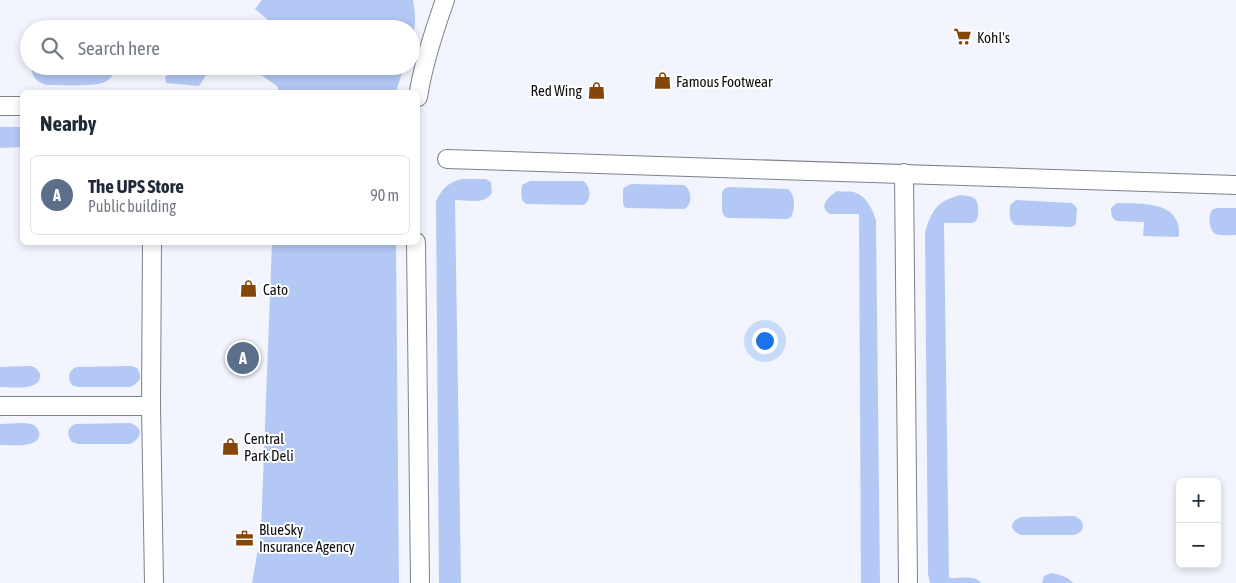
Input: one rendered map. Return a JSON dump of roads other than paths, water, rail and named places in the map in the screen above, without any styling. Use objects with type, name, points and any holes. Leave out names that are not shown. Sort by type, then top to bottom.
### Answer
[{"type":"lane","points":[[419,90],[432,39],[445,0]]},
{"type":"lane","points":[[0,106],[20,106]]},
{"type":"lane","points":[[447,158],[1236,184]]},
{"type":"lane","points":[[904,174],[908,583]]},
{"type":"lane","points":[[152,245],[154,583]]},
{"type":"lane","points":[[416,245],[420,583]]},
{"type":"lane","points":[[0,406],[152,406]]},
{"type":"place","name":"Kohl's","points":[[963,37]]},
{"type":"place","name":"Famous Footwear","points":[[662,81]]},
{"type":"place","name":"Red Wing","points":[[596,90]]},
{"type":"place","name":"Cato","points":[[249,289]]},
{"type":"place","name":"The UPS Store","points":[[243,358]]},
{"type":"place","name":"Central Park Deli","points":[[230,447]]},
{"type":"place","name":"BlueSky Insurance Agency","points":[[245,538]]}]
